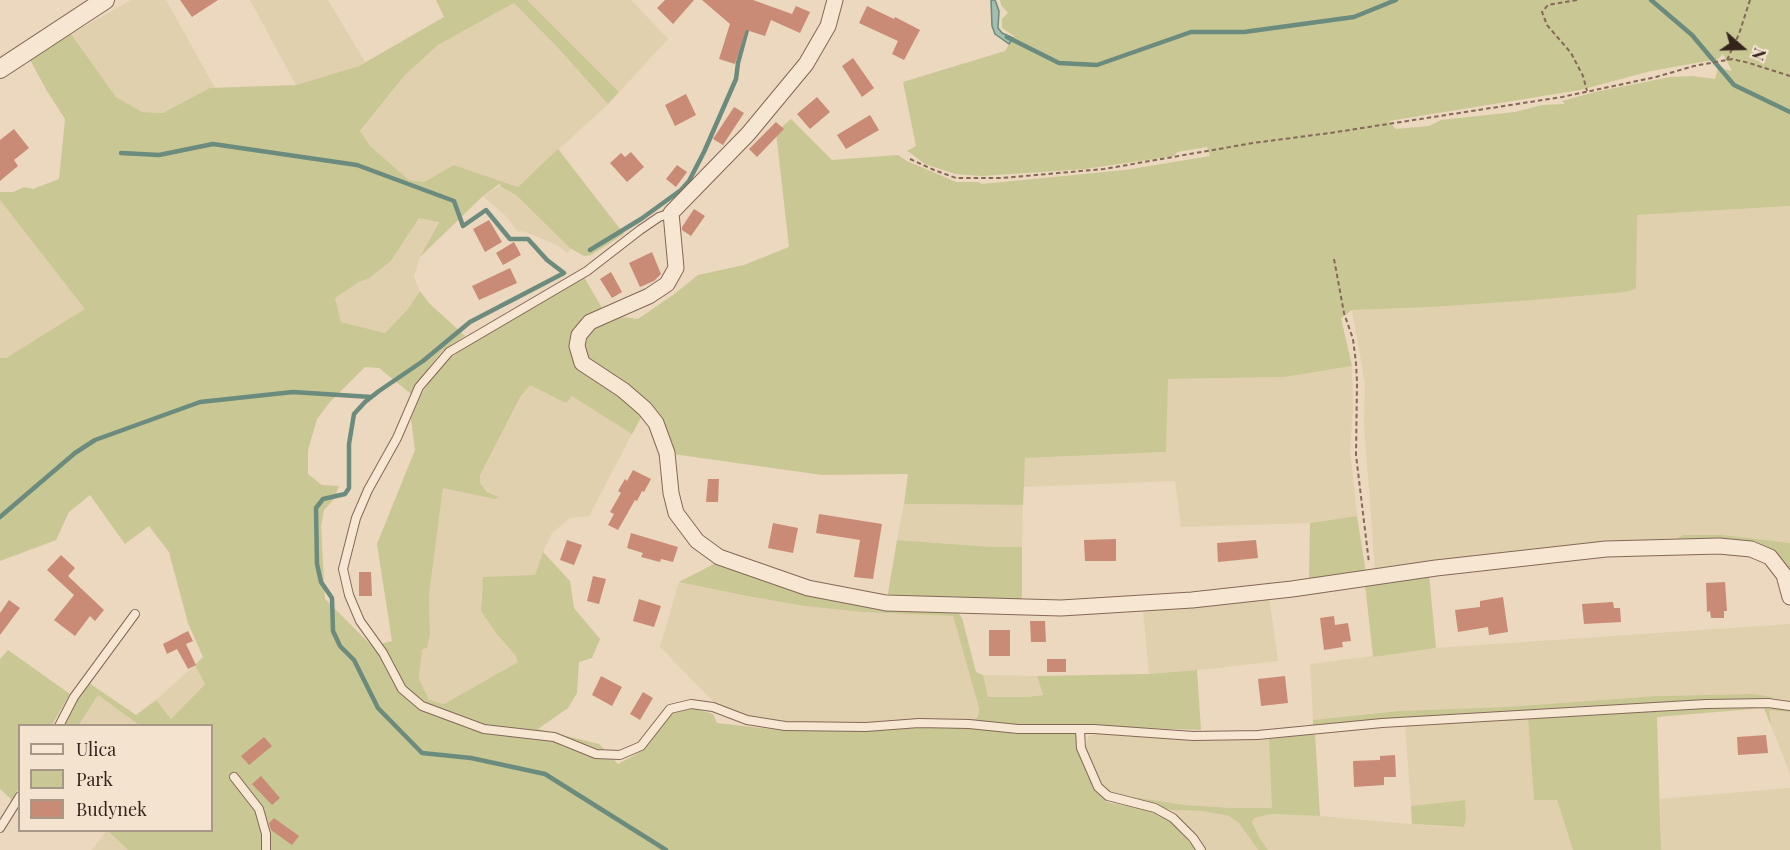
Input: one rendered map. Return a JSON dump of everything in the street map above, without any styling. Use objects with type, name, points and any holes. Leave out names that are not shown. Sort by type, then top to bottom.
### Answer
[{"type":"street","points":[[0,69],[105,0]]},
{"type":"street","points":[[835,0],[828,26],[806,64],[747,134],[671,213],[676,268],[667,284],[650,296],[590,322],[579,335],[577,346],[582,363],[623,390],[645,409],[656,423],[667,453],[671,493],[676,513],[697,541],[720,557],[808,588],[886,603],[1061,608],[1192,600],[1292,589],[1526,557],[1606,549],[1719,546],[1751,549],[1770,557],[1784,575],[1790,597]]},
{"type":"lane","points":[[671,213],[640,230],[587,271],[449,352],[419,387],[397,438],[368,490],[356,518],[343,569],[349,595],[360,621],[383,653],[402,689],[422,706],[484,729],[554,737],[596,754],[620,755],[640,746],[670,709],[691,704],[713,707],[747,720],[785,726],[866,728],[919,723],[969,724],[1018,729],[1193,736],[1258,735],[1382,723],[1662,706],[1768,702],[1790,706]]},
{"type":"lane","points":[[60,724],[74,698],[135,614]]},
{"type":"lane","points":[[1080,730],[1081,747],[1098,787],[1108,796],[1155,808],[1173,818],[1193,838],[1201,850]]},
{"type":"lane","points":[[234,777],[259,809],[266,834],[266,850]]},
{"type":"lane","points":[[0,828],[18,799]]},
{"type":"path","points":[[1577,0],[1548,5],[1542,12],[1546,25],[1571,53],[1583,76],[1587,91]]},
{"type":"path","points":[[1727,60],[1739,34],[1750,0]]},
{"type":"path","points":[[910,159],[956,178],[1002,178],[1104,169],[1253,143],[1517,104],[1656,77],[1694,66],[1732,59],[1790,76]]},
{"type":"path","points":[[1334,260],[1354,351],[1357,382],[1356,455],[1364,536],[1371,577]]},
{"type":"shaded area","points":[[131,0],[166,0],[215,88],[163,113],[142,112],[116,97],[71,34]]},
{"type":"shaded area","points":[[250,0],[328,0],[365,62],[359,66],[296,85]]},
{"type":"shaded area","points":[[527,0],[631,0],[668,39],[619,92]]},
{"type":"shaded area","points":[[991,0],[995,0],[999,11],[998,28],[1002,33],[1013,38],[1009,44],[995,34],[992,26]]},
{"type":"shaded area","points":[[514,3],[608,104],[518,187],[454,165],[424,182],[409,180],[370,146],[360,132],[405,75],[438,45]]},
{"type":"shaded area","points":[[500,186],[516,195],[571,248],[568,253],[555,244],[523,231],[518,232],[506,216],[483,196]]},
{"type":"shaded area","points":[[0,200],[86,309],[6,358],[0,358]]},
{"type":"shaded area","points":[[1790,206],[1790,543],[1724,535],[1683,535],[1674,540],[1586,544],[1375,569],[1364,423],[1365,384],[1352,310],[1432,307],[1626,292],[1636,289],[1636,215]]},
{"type":"shaded area","points":[[419,218],[439,221],[420,257],[414,277],[420,291],[407,310],[385,333],[341,322],[335,298],[359,282],[368,279],[391,261]]},
{"type":"shaded area","points":[[1352,366],[1353,412],[1350,449],[1357,516],[1310,523],[1181,527],[1175,481],[1023,487],[1025,458],[1166,452],[1167,379],[1285,377]]},
{"type":"shaded area","points":[[530,384],[566,403],[572,395],[632,434],[589,516],[570,518],[552,533],[535,575],[482,586],[481,611],[518,662],[444,704],[429,700],[419,679],[422,649],[430,634],[429,595],[443,488],[499,497],[487,492],[480,483],[480,475]]},
{"type":"shaded area","points":[[904,504],[1023,505],[1022,547],[897,540]]},
{"type":"shaded area","points":[[679,582],[804,606],[862,612],[953,616],[979,708],[978,717],[971,721],[801,724],[746,715],[720,708],[660,647]]},
{"type":"shaded area","points":[[1269,597],[1278,661],[1149,674],[1143,611]]},
{"type":"shaded area","points":[[1790,624],[1790,701],[1754,694],[1655,696],[1506,707],[1398,711],[1313,720],[1310,664],[1436,648]]},
{"type":"shaded area","points":[[195,665],[205,683],[171,719],[156,700]]},
{"type":"shaded area","points":[[983,675],[1037,676],[1043,695],[987,697]]},
{"type":"shaded area","points":[[98,695],[138,724],[80,724]]},
{"type":"shaded area","points":[[1769,710],[1790,712],[1790,774],[1771,726]]},
{"type":"shaded area","points":[[1528,719],[1534,799],[1557,800],[1573,850],[1268,850],[1252,822],[1254,818],[1272,814],[1463,827],[1465,800],[1411,806],[1405,725]]},
{"type":"shaded area","points":[[1096,733],[1231,740],[1269,739],[1273,808],[1185,805],[1113,794],[1106,790],[1100,782],[1086,747],[1088,737]]},
{"type":"shaded area","points":[[1790,788],[1790,850],[1661,850],[1660,799]]},
{"type":"shaded area","points":[[1171,810],[1202,811],[1229,816],[1239,823],[1258,850],[1205,850]]},
{"type":"shaded area","points":[[106,832],[109,832],[128,850],[92,850]]},
{"type":"green space","points":[[436,0],[527,0],[619,92],[608,104],[514,3],[438,45],[405,75],[360,131],[370,146],[409,180],[424,182],[454,165],[518,187],[558,149],[624,234],[591,255],[584,256],[570,248],[516,195],[500,186],[501,183],[483,196],[420,257],[439,222],[419,218],[391,261],[368,279],[359,282],[335,298],[341,322],[385,333],[407,310],[420,291],[429,303],[465,336],[442,351],[411,394],[379,368],[365,367],[330,402],[317,419],[308,450],[308,474],[322,485],[339,486],[334,499],[324,510],[321,526],[325,599],[372,646],[392,641],[377,544],[415,450],[411,419],[432,377],[444,362],[502,323],[584,277],[606,315],[638,319],[698,275],[744,265],[789,247],[776,132],[791,119],[832,160],[898,155],[956,182],[982,184],[1125,170],[1210,156],[1207,147],[1177,152],[1174,156],[1085,169],[982,176],[955,174],[925,164],[907,151],[916,146],[903,82],[1005,51],[1014,36],[1002,28],[1002,19],[1008,13],[1000,0],[1790,0],[1790,206],[1637,215],[1636,289],[1626,292],[1432,307],[1352,310],[1341,318],[1352,366],[1285,377],[1168,379],[1166,452],[1025,458],[1023,505],[904,504],[908,474],[822,475],[673,454],[666,429],[658,415],[642,416],[632,434],[572,396],[566,403],[530,385],[521,396],[480,475],[480,483],[487,492],[499,497],[495,499],[443,488],[429,595],[430,634],[427,648],[422,649],[419,679],[429,700],[444,704],[518,662],[481,611],[483,577],[535,575],[543,552],[570,581],[574,608],[600,639],[592,658],[579,662],[577,693],[568,708],[538,729],[599,744],[618,764],[640,752],[660,725],[673,713],[684,709],[696,709],[713,714],[717,723],[787,731],[942,727],[1078,733],[1077,749],[1096,790],[1107,802],[1148,810],[1172,822],[1196,850],[128,850],[109,832],[213,832],[213,724],[138,724],[98,695],[80,724],[64,724],[89,683],[136,715],[156,700],[171,719],[205,684],[195,665],[203,657],[188,623],[169,552],[149,526],[125,544],[90,495],[69,512],[56,540],[0,561],[0,358],[6,358],[85,309],[0,200],[0,192],[13,192],[24,187],[33,189],[59,179],[65,119],[29,58],[71,34],[116,97],[142,112],[163,113],[210,88],[296,85],[359,66],[444,17]],"holes":[[[1723,54],[1732,71],[1718,68],[1715,79],[1692,76],[1670,77],[1562,101],[1565,104],[1542,105],[1515,112],[1441,120],[1429,126],[1396,129],[1389,121],[1580,90],[1651,71],[1718,59]]]},
{"type":"green space","points":[[1357,516],[1366,573],[1309,580],[1310,523]]},
{"type":"green space","points":[[1683,535],[1724,535],[1790,543],[1790,572],[1785,563],[1775,554],[1674,540]]},
{"type":"green space","points":[[897,540],[1022,547],[1020,603],[887,599]]},
{"type":"green space","points":[[716,563],[823,598],[866,607],[891,610],[956,610],[962,618],[976,672],[983,675],[988,697],[1043,695],[1037,676],[1149,674],[1197,670],[1201,730],[1045,726],[971,721],[978,717],[979,708],[953,616],[862,612],[804,606],[679,582]]},
{"type":"green space","points":[[1429,575],[1436,648],[1373,657],[1365,584]]},
{"type":"green space","points":[[8,650],[70,694],[53,724],[18,724],[18,789],[12,800],[0,789],[0,659]]},
{"type":"green space","points":[[1754,694],[1777,698],[1705,700],[1382,719],[1313,726],[1313,720],[1398,711],[1506,707],[1655,696]]},
{"type":"green space","points":[[1764,708],[1790,710],[1790,712],[1769,710],[1771,726]]},
{"type":"green space","points":[[1764,708],[1657,717],[1661,850],[1573,850],[1557,800],[1534,800],[1528,719],[1667,709]]},
{"type":"green space","points":[[1315,734],[1320,816],[1272,814],[1254,818],[1252,822],[1268,850],[1258,850],[1239,823],[1229,816],[1202,811],[1171,810],[1113,794],[1185,805],[1272,808],[1269,739]]},
{"type":"green space","points":[[1465,800],[1464,827],[1412,824],[1411,806]]},
{"type":"building","points":[[180,0],[218,0],[192,17]]},
{"type":"building","points":[[665,0],[694,0],[673,24],[657,8]]},
{"type":"building","points":[[702,0],[753,0],[792,14],[796,6],[810,12],[800,33],[771,20],[765,36],[746,30],[735,64],[719,59],[730,24]]},
{"type":"building","points":[[867,6],[920,30],[904,60],[892,54],[898,41],[859,23]]},
{"type":"building","points":[[853,58],[874,88],[862,97],[842,66]]},
{"type":"building","points":[[686,94],[696,115],[675,126],[665,105]]},
{"type":"building","points":[[817,97],[830,112],[810,129],[797,114]]},
{"type":"building","points":[[734,107],[744,113],[723,145],[713,139]]},
{"type":"building","points":[[870,115],[879,130],[846,149],[837,135]]},
{"type":"building","points":[[776,122],[784,129],[757,157],[749,149]]},
{"type":"building","points":[[14,129],[29,148],[14,160],[18,166],[0,181],[0,140]]},
{"type":"building","points":[[631,152],[644,167],[627,182],[610,163],[621,153],[625,157]]},
{"type":"building","points":[[677,165],[687,172],[676,187],[666,179]]},
{"type":"building","points":[[694,209],[705,216],[691,236],[682,230],[682,227]]},
{"type":"building","points":[[489,220],[502,242],[485,252],[473,229]]},
{"type":"building","points":[[514,242],[521,255],[503,265],[496,253]]},
{"type":"building","points":[[652,252],[661,274],[654,281],[640,287],[629,263]]},
{"type":"building","points":[[510,268],[517,283],[479,300],[472,286]]},
{"type":"building","points":[[611,272],[622,292],[612,298],[600,279]]},
{"type":"building","points":[[633,470],[651,479],[644,492],[642,491],[637,501],[635,500],[618,530],[608,525],[614,514],[610,512],[621,493],[618,491]]},
{"type":"building","points":[[708,479],[719,479],[718,502],[706,502]]},
{"type":"building","points":[[819,514],[882,524],[873,579],[854,577],[860,540],[816,533]]},
{"type":"building","points":[[773,523],[798,528],[793,553],[768,548]]},
{"type":"building","points":[[631,533],[678,547],[673,562],[661,559],[660,562],[641,557],[643,553],[627,548]]},
{"type":"building","points":[[1116,539],[1116,561],[1085,561],[1084,540]]},
{"type":"building","points":[[567,540],[582,545],[574,565],[560,560]]},
{"type":"building","points":[[1256,540],[1258,558],[1218,562],[1217,543]]},
{"type":"building","points":[[61,555],[75,568],[68,576],[104,610],[95,621],[90,616],[75,636],[54,620],[74,595],[47,570]]},
{"type":"building","points":[[359,572],[371,572],[372,596],[359,596]]},
{"type":"building","points":[[593,576],[606,579],[599,604],[587,601]]},
{"type":"building","points":[[1725,582],[1727,611],[1724,611],[1724,618],[1711,618],[1710,611],[1707,612],[1706,583]]},
{"type":"building","points":[[1503,597],[1508,632],[1489,635],[1488,627],[1458,632],[1455,610],[1480,607],[1480,601]]},
{"type":"building","points":[[639,599],[661,606],[654,627],[633,621]]},
{"type":"building","points":[[9,600],[20,608],[0,635],[0,613]]},
{"type":"building","points":[[1613,602],[1614,608],[1620,608],[1621,622],[1584,624],[1582,604]]},
{"type":"building","points":[[1334,616],[1335,625],[1348,623],[1351,641],[1342,642],[1343,647],[1324,650],[1320,618]]},
{"type":"building","points":[[1030,621],[1045,621],[1046,642],[1031,642]]},
{"type":"building","points":[[989,630],[1010,630],[1010,656],[989,656]]},
{"type":"building","points":[[188,631],[193,641],[186,644],[196,665],[188,669],[177,649],[167,654],[163,644]]},
{"type":"building","points":[[1047,659],[1066,659],[1066,672],[1047,672]]},
{"type":"building","points":[[601,676],[622,687],[612,706],[592,695]]},
{"type":"building","points":[[1285,676],[1288,703],[1261,706],[1258,679]]},
{"type":"building","points":[[643,692],[653,698],[640,720],[630,714]]},
{"type":"building","points":[[1766,735],[1768,753],[1738,755],[1737,737]]},
{"type":"building","points":[[264,737],[272,746],[249,765],[241,756]]},
{"type":"building","points":[[1395,755],[1396,777],[1384,777],[1384,785],[1354,787],[1353,761],[1380,760],[1380,756]]},
{"type":"building","points":[[261,776],[280,798],[272,805],[252,784]]},
{"type":"building","points":[[274,818],[299,836],[292,845],[271,830],[269,823]]},
{"type":"waterway","points":[[1007,37],[1059,63],[1097,65],[1191,32],[1244,32],[1354,17],[1396,0]]},
{"type":"waterway","points":[[1651,0],[1692,35],[1734,85],[1790,112]]},
{"type":"waterway","points":[[590,250],[641,219],[681,190],[689,181],[736,79],[748,26]]},
{"type":"waterway","points":[[121,153],[159,155],[213,144],[357,165],[454,201],[463,226],[486,210],[510,239],[528,239],[547,260],[564,273],[470,322],[423,361],[365,402],[354,414],[349,444],[349,488],[345,494],[323,499],[316,508],[317,564],[321,582],[332,598],[333,631],[340,646],[354,660],[378,708],[422,753],[471,758],[545,774],[666,850]]},
{"type":"waterway","points":[[0,517],[75,453],[95,440],[200,402],[293,392],[371,397]]}]
